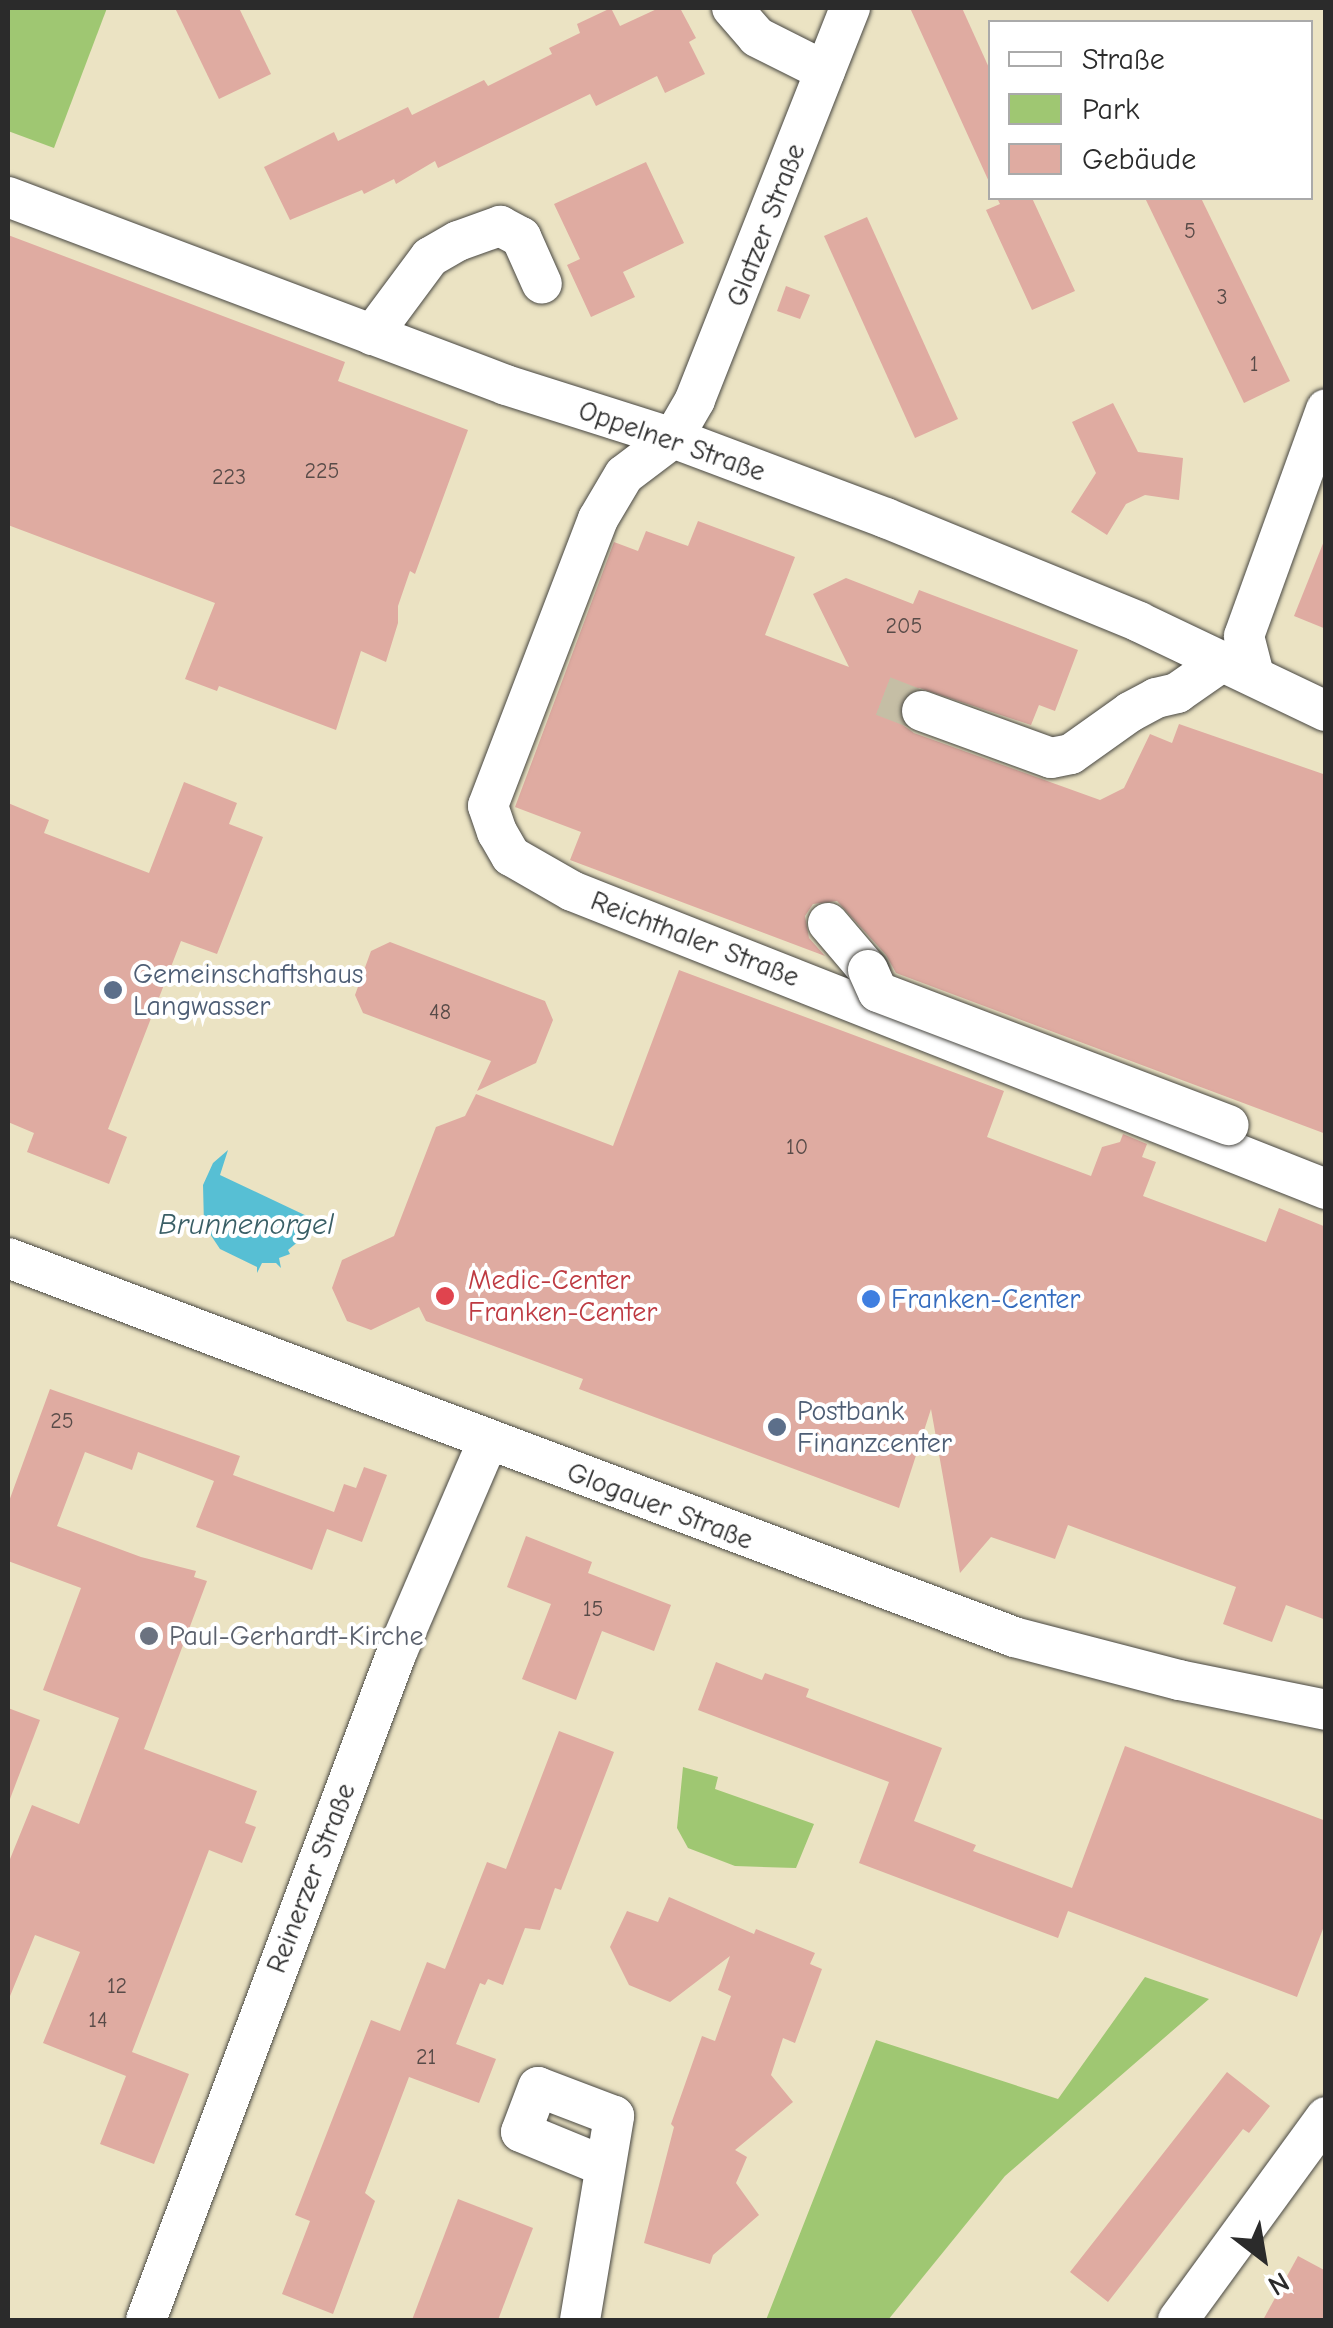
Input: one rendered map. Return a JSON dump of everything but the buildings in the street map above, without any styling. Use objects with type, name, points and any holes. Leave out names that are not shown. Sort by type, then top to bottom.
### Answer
[{"type":"street","points":[[732,8],[756,38],[825,71]]},
{"type":"street","name":"Glatzer Straße","points":[[672,438],[713,361],[850,8]]},
{"type":"street","name":"Oppelner Straße","points":[[8,197],[530,394],[672,438],[988,559],[1238,668],[1326,712]]},
{"type":"street","points":[[372,335],[430,257],[458,240],[500,226],[521,237],[542,284]]},
{"type":"street","points":[[922,711],[1051,758],[1071,754],[1130,712],[1238,668],[1244,636],[1326,410]]},
{"type":"street","name":"Reichthaler Straße","points":[[672,438],[640,460],[612,490],[488,806],[512,856],[572,891],[868,982],[1326,1186]]},
{"type":"street","points":[[828,923],[878,992],[1229,1125],[1308,1165],[1326,1186]]},
{"type":"street","name":"Glogauer Straße","points":[[8,1258],[1014,1638],[1135,1670],[1326,1710]]},
{"type":"street","name":"Reinerzer Straße","points":[[146,2320],[397,1652],[488,1440]]},
{"type":"street","points":[[1178,2320],[1326,2117]]},
{"type":"street","points":[[580,2320],[604,2166]]},
{"type":"green space","points":[[8,8],[107,8],[54,148],[8,131]]},
{"type":"green space","points":[[683,1767],[718,1777],[715,1789],[814,1824],[796,1868],[735,1866],[688,1848],[677,1828]]},
{"type":"green space","points":[[1145,1977],[1209,1999],[1005,2176],[888,2320],[766,2320],[876,2040],[1058,2099]]},
{"type":"water","name":"Brunnenorgel","points":[[228,1150],[220,1175],[311,1218],[305,1236],[288,1250],[290,1254],[279,1258],[281,1268],[276,1263],[262,1263],[257,1273],[257,1267],[220,1249],[204,1225],[203,1185],[213,1163]]},
{"type":"tunnel","points":[[883,696],[922,711]]},
{"type":"place","name":"Gemeinschaftshaus Langwasser","points":[[113,990]]},
{"type":"place","name":"Medic-Center Franken-Center","points":[[445,1296]]},
{"type":"place","name":"Franken-Center","points":[[871,1299]]},
{"type":"place","name":"Postbank Finanzcenter","points":[[777,1427]]},
{"type":"place","name":"Paul-Gerhardt-Kirche","points":[[149,1636]]}]
